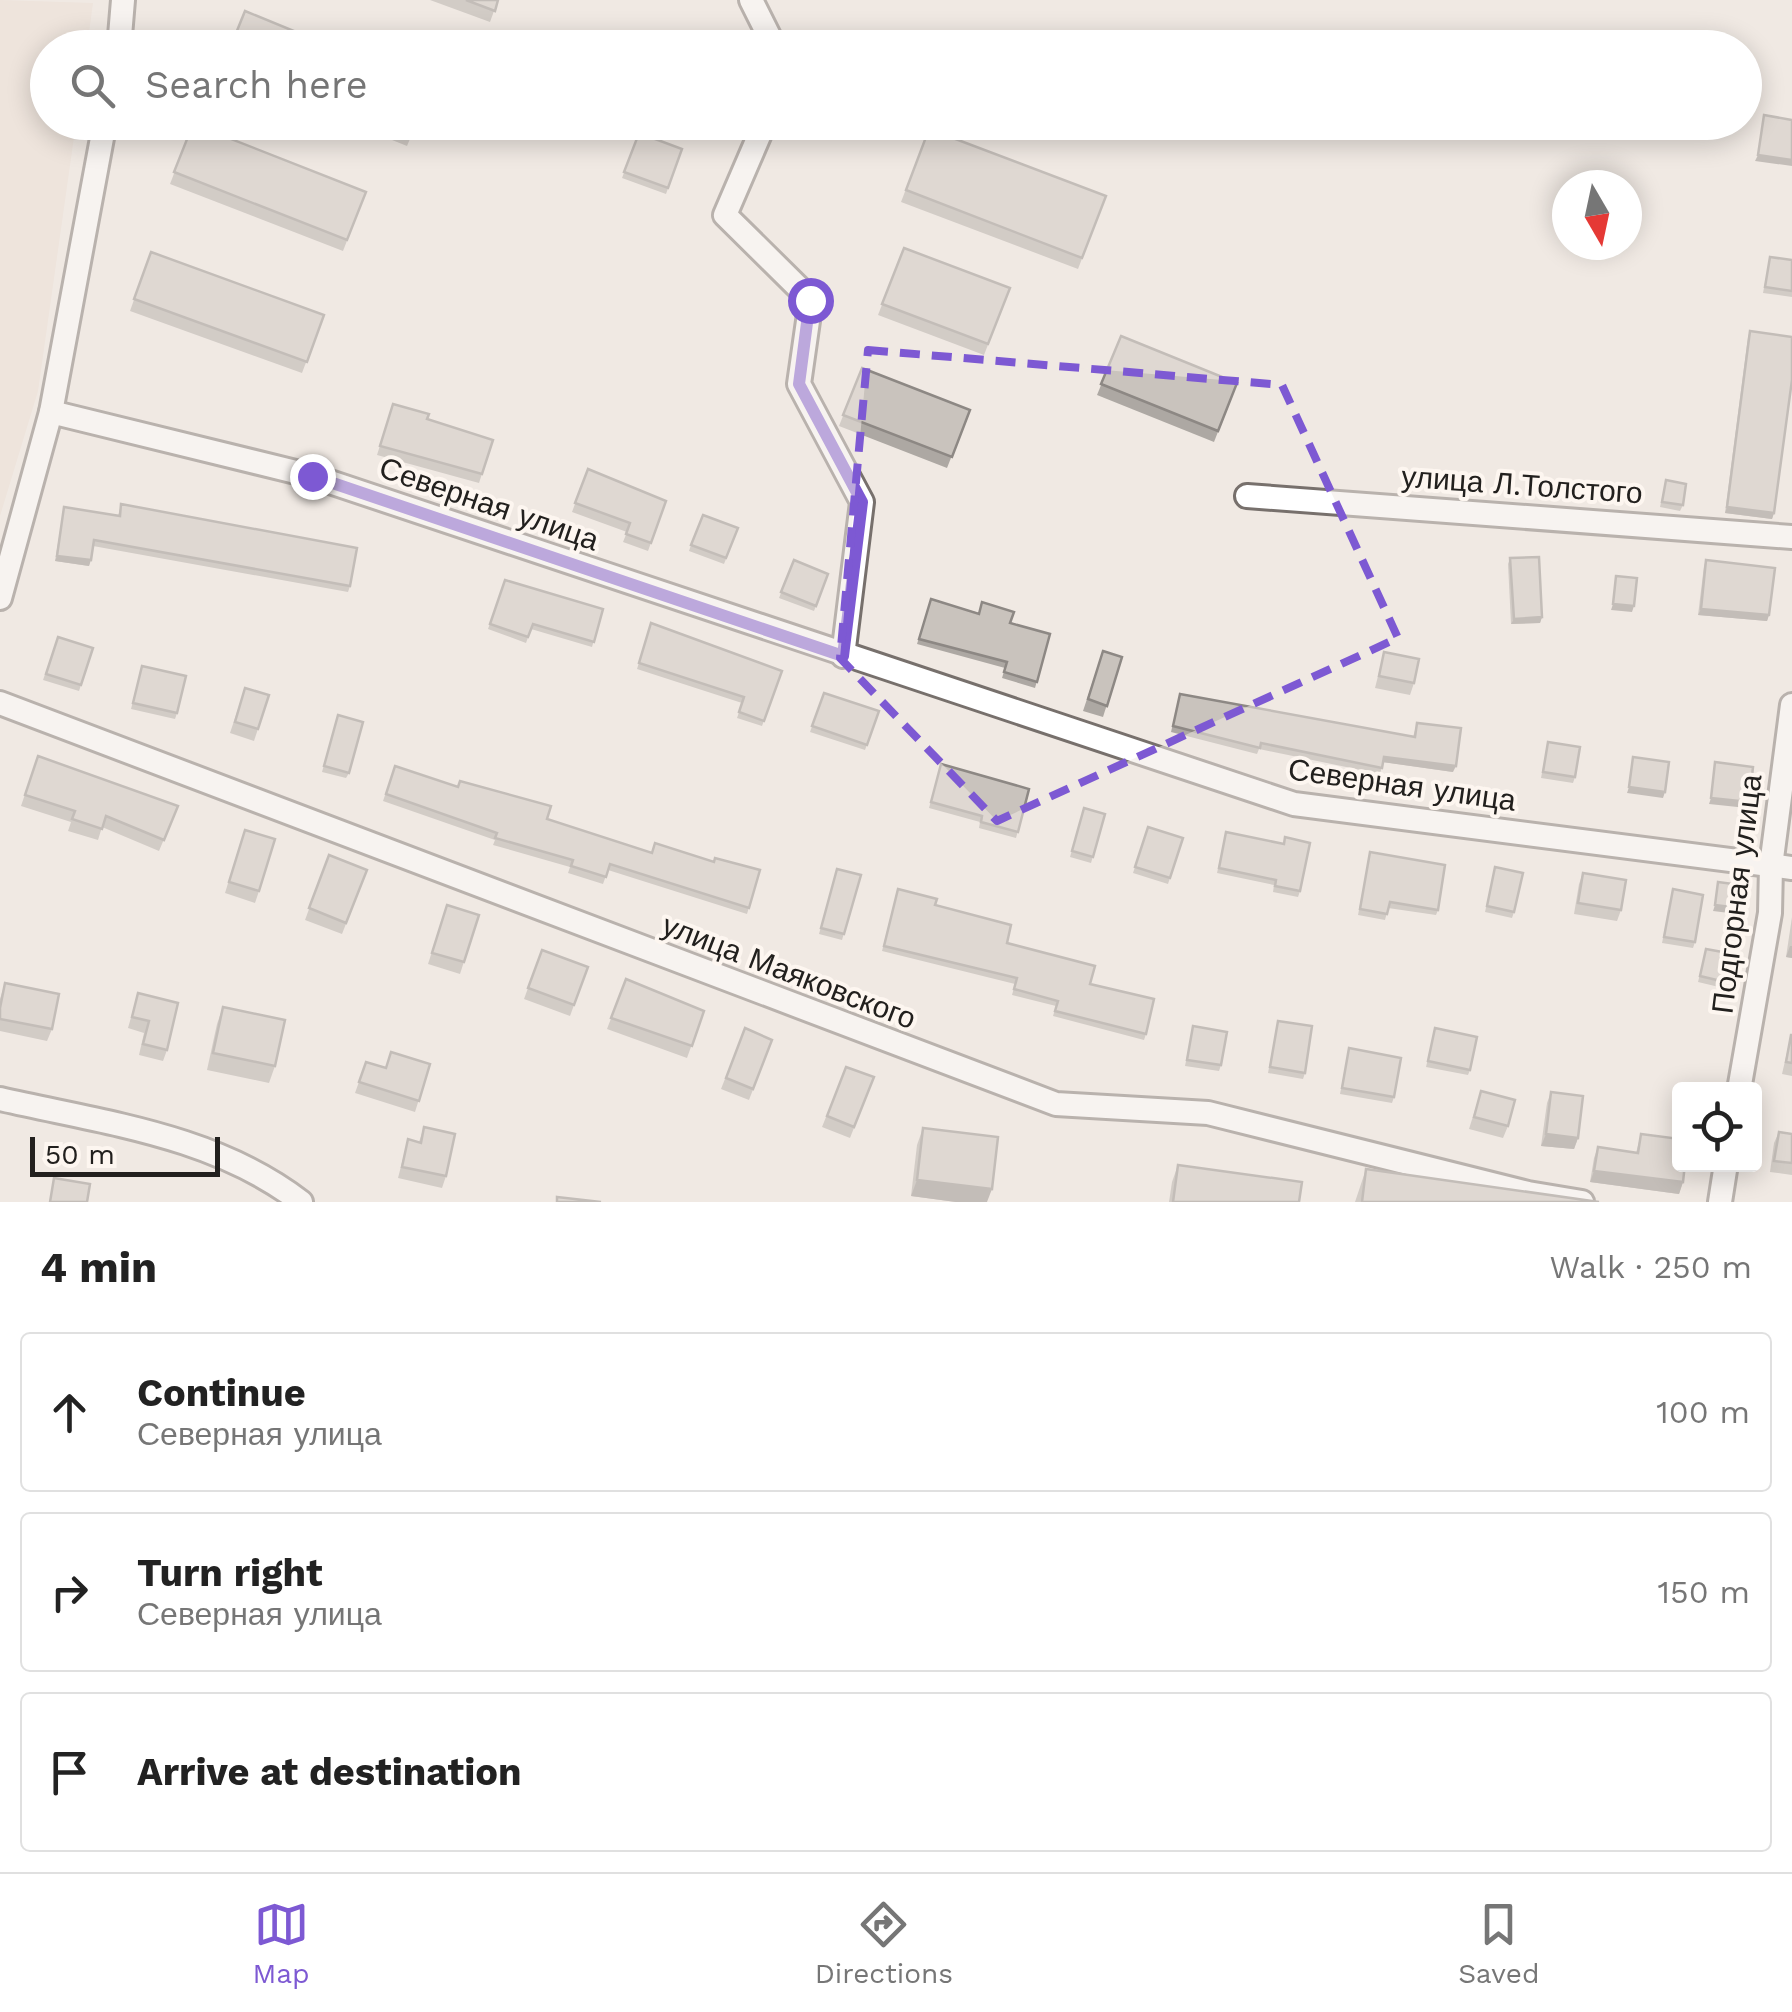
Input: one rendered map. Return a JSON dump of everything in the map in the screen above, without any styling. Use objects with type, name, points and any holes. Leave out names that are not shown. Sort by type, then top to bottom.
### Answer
[{"type":"street","points":[[120,30],[123,0]]},
{"type":"street","points":[[751,0],[766,30]]},
{"type":"street","points":[[0,598],[51,412],[102,140]]},
{"type":"street","points":[[757,140],[725,215],[810,300],[799,384],[862,502],[843,656]]},
{"type":"street","name":"Северная улица","points":[[51,412],[312,476],[1294,804],[1782,867]]},
{"type":"street","name":"улица Л.Толстого","points":[[1247,496],[1792,537]]},
{"type":"street","name":"улица Маяковского","points":[[0,704],[1056,1104],[1208,1113],[1528,1193],[1582,1202]]},
{"type":"street","name":"Подгорная улица","points":[[1741,1082],[1770,913],[1782,867],[1792,706]]},
{"type":"street","points":[[0,1100],[199,1144],[269,1177],[301,1202]]},
{"type":"street","points":[[1720,1202],[1725,1172]]},
{"type":"highlighted area","points":[[868,350],[1282,385],[1398,638],[997,821],[840,658]]},
{"type":"shaded area","points":[[0,0],[93,3],[89,30],[30,30],[30,140],[74,140],[38,391],[0,516]]},
{"type":"building","points":[[466,0],[498,0],[495,11]]},
{"type":"building","points":[[245,11],[291,30],[237,30]]},
{"type":"building","points":[[1764,115],[1792,120],[1792,160],[1758,155]]},
{"type":"building","points":[[187,140],[234,140],[366,192],[347,240],[174,172]]},
{"type":"building","points":[[636,140],[658,140],[682,149],[668,188],[624,172]]},
{"type":"building","points":[[925,140],[958,140],[1106,196],[1082,258],[906,190]]},
{"type":"building","points":[[904,248],[1010,288],[988,344],[882,304]]},
{"type":"building","points":[[151,252],[324,315],[307,362],[134,299]]},
{"type":"building","points":[[1770,257],[1792,260],[1792,291],[1765,287]]},
{"type":"building","points":[[1750,331],[1792,337],[1792,380],[1774,513],[1727,507]]},
{"type":"building","points":[[1121,336],[1237,383],[1218,431],[1101,384]]},
{"type":"building","points":[[862,368],[970,410],[952,457],[843,415]]},
{"type":"building","points":[[393,404],[493,440],[482,474],[380,446]]},
{"type":"building","points":[[588,469],[666,501],[651,543],[626,534],[630,523],[575,503]]},
{"type":"building","points":[[1666,480],[1686,484],[1683,505],[1662,502]]},
{"type":"building","points":[[121,504],[357,548],[350,586],[94,540],[91,560],[57,556],[64,507],[120,516]]},
{"type":"building","points":[[703,515],[738,528],[726,558],[691,545]]},
{"type":"building","points":[[1539,557],[1542,617],[1514,619],[1510,558]]},
{"type":"building","points":[[794,560],[828,574],[816,606],[781,592]]},
{"type":"building","points":[[1706,560],[1775,568],[1769,615],[1701,609]]},
{"type":"building","points":[[1616,576],[1637,578],[1634,606],[1613,604]]},
{"type":"building","points":[[505,580],[603,609],[594,642],[533,624],[528,637],[490,624]]},
{"type":"building","points":[[931,599],[979,614],[982,602],[1014,612],[1010,623],[1050,634],[1037,682],[1004,672],[1007,662],[919,639]]},
{"type":"building","points":[[651,623],[782,671],[764,721],[739,712],[744,697],[639,663]]},
{"type":"building","points":[[58,637],[93,648],[81,685],[46,674]]},
{"type":"building","points":[[1103,651],[1122,657],[1107,706],[1088,699]]},
{"type":"building","points":[[1384,652],[1419,659],[1414,683],[1379,676]]},
{"type":"building","points":[[142,666],[186,676],[177,713],[133,703]]},
{"type":"building","points":[[245,688],[269,695],[258,729],[235,722]]},
{"type":"building","points":[[824,693],[879,711],[867,745],[812,726]]},
{"type":"building","points":[[1180,694],[1415,737],[1417,723],[1461,728],[1456,766],[1384,757],[1382,768],[1261,743],[1260,748],[1173,726]]},
{"type":"building","points":[[338,715],[363,722],[349,773],[324,766]]},
{"type":"building","points":[[1548,742],[1580,747],[1575,777],[1543,772]]},
{"type":"building","points":[[38,756],[178,806],[164,840],[106,816],[102,829],[72,819],[75,811],[25,795]]},
{"type":"building","points":[[1633,757],[1669,762],[1665,792],[1629,787]]},
{"type":"building","points":[[1715,762],[1753,767],[1749,802],[1711,798]]},
{"type":"building","points":[[941,764],[1029,789],[1018,832],[981,822],[982,816],[931,802]]},
{"type":"building","points":[[395,766],[458,787],[460,781],[551,806],[547,819],[652,853],[655,843],[714,862],[715,858],[760,870],[749,908],[610,864],[606,877],[571,866],[573,860],[495,838],[497,833],[386,794]]},
{"type":"building","points":[[1084,808],[1105,814],[1093,857],[1072,851]]},
{"type":"building","points":[[1148,827],[1183,838],[1170,878],[1135,867]]},
{"type":"building","points":[[245,830],[275,839],[259,891],[229,882]]},
{"type":"building","points":[[1226,832],[1284,844],[1285,837],[1310,843],[1300,891],[1275,886],[1276,880],[1219,868]]},
{"type":"building","points":[[1370,852],[1445,865],[1438,910],[1390,902],[1387,914],[1360,909]]},
{"type":"building","points":[[329,855],[367,870],[346,923],[309,908]]},
{"type":"building","points":[[1495,867],[1523,873],[1514,912],[1487,906]]},
{"type":"building","points":[[837,869],[861,875],[844,934],[821,928]]},
{"type":"building","points":[[1583,873],[1626,880],[1621,910],[1578,903]]},
{"type":"building","points":[[1718,882],[1741,885],[1739,908],[1715,905]]},
{"type":"building","points":[[898,889],[937,899],[935,905],[1011,925],[1007,943],[1095,966],[1090,984],[1154,999],[1146,1034],[1055,1011],[1058,1001],[1014,989],[1017,978],[884,946]]},
{"type":"building","points":[[1673,889],[1703,895],[1695,942],[1664,937]]},
{"type":"building","points":[[447,905],[479,915],[464,962],[432,953]]},
{"type":"building","points":[[1706,949],[1728,953],[1721,981],[1700,976]]},
{"type":"building","points":[[542,950],[588,967],[574,1005],[528,988]]},
{"type":"building","points":[[626,979],[704,1011],[692,1046],[611,1018]]},
{"type":"building","points":[[5,983],[59,994],[52,1029],[0,1019]]},
{"type":"building","points":[[138,993],[178,1003],[167,1050],[143,1044],[149,1021],[132,1017]]},
{"type":"building","points":[[223,1007],[285,1020],[275,1066],[213,1053]]},
{"type":"building","points":[[1278,1021],[1312,1026],[1305,1073],[1270,1067]]},
{"type":"building","points":[[1193,1026],[1227,1032],[1221,1065],[1187,1060]]},
{"type":"building","points":[[745,1028],[772,1040],[753,1089],[726,1078]]},
{"type":"building","points":[[1435,1028],[1477,1037],[1470,1070],[1428,1061]]},
{"type":"building","points":[[1792,1035],[1792,1063],[1786,1062]]},
{"type":"building","points":[[1349,1048],[1401,1058],[1394,1097],[1342,1088]]},
{"type":"building","points":[[391,1052],[430,1064],[419,1101],[359,1082],[366,1062],[386,1068]]},
{"type":"building","points":[[846,1067],[874,1077],[854,1127],[827,1116]]},
{"type":"building","points":[[1481,1091],[1515,1100],[1508,1126],[1474,1117]]},
{"type":"building","points":[[1551,1092],[1583,1096],[1578,1138],[1546,1134]]},
{"type":"building","points":[[424,1127],[455,1134],[446,1176],[402,1167],[408,1139],[421,1143]]},
{"type":"building","points":[[923,1128],[998,1137],[992,1189],[917,1180]]},
{"type":"building","points":[[1779,1132],[1792,1134],[1792,1163],[1774,1161]]},
{"type":"building","points":[[1641,1134],[1672,1138],[1672,1172],[1684,1172],[1683,1182],[1594,1171],[1598,1147],[1638,1153]]},
{"type":"building","points":[[1178,1165],[1302,1182],[1299,1202],[1173,1202]]},
{"type":"building","points":[[1366,1169],[1599,1202],[1362,1202]]},
{"type":"building","points":[[54,1178],[90,1184],[87,1202],[50,1202]]},
{"type":"building","points":[[557,1197],[601,1202],[557,1202]]},
{"type":"route","points":[[312,476],[843,656],[862,502],[799,384],[810,300]]}]
